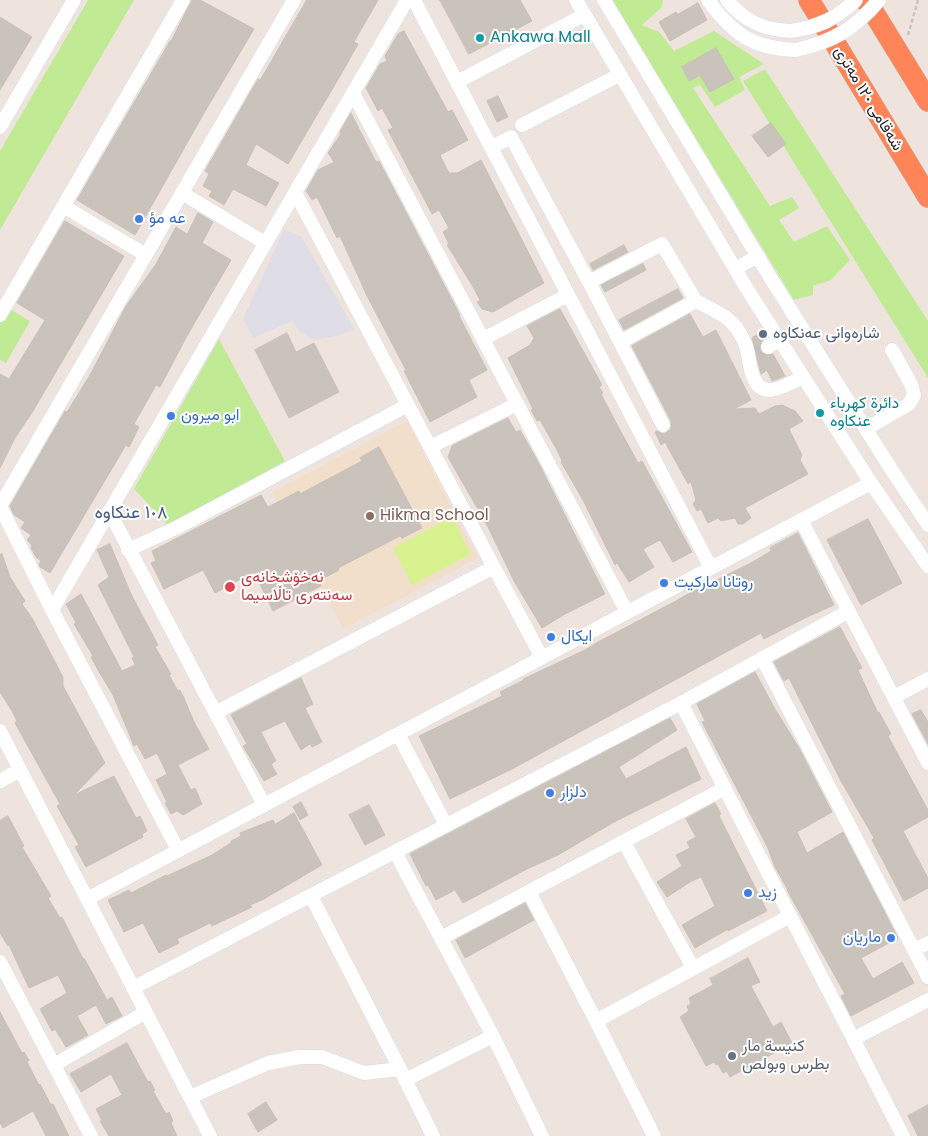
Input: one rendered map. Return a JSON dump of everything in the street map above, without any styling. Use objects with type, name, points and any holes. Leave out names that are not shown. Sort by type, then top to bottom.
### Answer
[{"type":"highway","name":"شەقامی ١٢٠ مەتری","points":[[809,0],[928,197]]},
{"type":"highway","points":[[866,0],[928,101]]},
{"type":"street","points":[[0,127],[74,0]]},
{"type":"street","points":[[0,315],[183,0]]},
{"type":"street","points":[[178,850],[52,610],[0,506],[294,0]]},
{"type":"street","points":[[52,610],[407,0]]},
{"type":"street","points":[[414,0],[711,568]]},
{"type":"street","points":[[576,0],[735,269],[763,349],[755,382],[761,388],[770,390],[803,377]]},
{"type":"street","points":[[604,0],[758,256],[928,525]]},
{"type":"street","points":[[708,0],[722,20],[740,35],[765,46],[796,50],[834,38],[852,27],[879,0]]},
{"type":"street","points":[[727,0],[735,10],[755,23],[775,30],[791,31],[827,22],[843,12],[856,0]]},
{"type":"street","points":[[457,82],[584,15]]},
{"type":"street","points":[[522,125],[619,75]]},
{"type":"street","points":[[353,93],[627,612]]},
{"type":"street","points":[[492,147],[511,137],[663,425]]},
{"type":"street","points":[[295,192],[542,658]]},
{"type":"street","points":[[182,193],[265,243]]},
{"type":"street","points":[[64,206],[146,254]]},
{"type":"street","points":[[589,282],[662,244],[696,301],[730,320],[739,331],[747,348],[763,349],[803,377],[871,483],[928,566]]},
{"type":"street","points":[[735,269],[758,256]]},
{"type":"street","points":[[483,339],[568,295]]},
{"type":"street","points":[[620,342],[696,301]]},
{"type":"street","points":[[866,429],[909,404],[914,395],[911,384],[892,350]]},
{"type":"street","points":[[430,447],[517,404]]},
{"type":"street","points":[[128,550],[178,527],[408,405]]},
{"type":"street","points":[[87,899],[871,483]]},
{"type":"street","points":[[109,511],[264,805]]},
{"type":"street","points":[[801,520],[928,763]]},
{"type":"street","points":[[215,713],[494,567]]},
{"type":"street","points":[[133,988],[681,703],[849,611]]},
{"type":"street","points":[[762,658],[928,977]]},
{"type":"street","points":[[894,697],[928,679]]},
{"type":"street","points":[[681,703],[903,1136]]},
{"type":"street","points":[[0,731],[210,1136]]},
{"type":"street","points":[[398,734],[446,825]]},
{"type":"street","points":[[0,781],[20,770]]},
{"type":"street","points":[[441,938],[725,788]]},
{"type":"street","points":[[624,842],[693,968]]},
{"type":"street","points":[[396,852],[542,1136]]},
{"type":"street","points":[[529,892],[654,1136]]},
{"type":"street","points":[[310,896],[433,1136]]},
{"type":"street","points":[[596,1021],[790,916]]},
{"type":"street","points":[[914,950],[928,943]]},
{"type":"street","points":[[0,962],[91,1136]]},
{"type":"street","points":[[853,1039],[928,1000]]},
{"type":"street","points":[[54,1066],[146,1012]]},
{"type":"street","points":[[190,1097],[268,1063],[300,1057],[322,1057],[364,1073],[403,1075],[492,1036]]},
{"type":"path","points":[[908,35],[918,0]]},
{"type":"shaded area","points":[[284,229],[302,237],[354,329],[336,336],[314,340],[300,332],[292,321],[253,338],[243,319]]},
{"type":"shaded area","name":"Hikma School","points":[[407,421],[478,558],[343,629],[272,492]]},
{"type":"green space","points":[[88,0],[134,0],[0,230],[0,151]]},
{"type":"green space","points":[[612,0],[663,0],[662,7],[642,25],[659,32],[674,51],[714,31],[764,64],[739,77],[745,90],[715,107],[700,85],[693,88],[770,206],[792,197],[799,208],[779,220],[794,242],[827,226],[850,260],[831,280],[813,286],[813,295],[794,300]]},
{"type":"green space","points":[[765,69],[928,321],[928,378],[743,81]]},
{"type":"green space","points":[[3,305],[30,321],[6,363],[0,360],[0,310]]},
{"type":"green space","points":[[219,339],[285,461],[168,525],[134,489]]},
{"type":"green space","points":[[452,517],[471,554],[412,585],[393,548]]},
{"type":"building","points":[[192,0],[200,0],[254,29],[135,235],[77,200],[171,41]]},
{"type":"building","points":[[307,0],[378,0],[354,42],[358,44],[288,164],[256,144],[246,165],[279,183],[266,206],[233,189],[224,205],[209,196],[212,191],[203,186],[209,174],[205,171],[258,79],[260,80]]},
{"type":"building","name":"Ankawa Mall","points":[[440,0],[520,0],[532,21],[469,54]]},
{"type":"building","points":[[698,3],[707,20],[670,41],[659,22],[676,12],[678,14]]},
{"type":"building","points":[[0,17],[32,37],[0,90]]},
{"type":"building","points":[[404,31],[448,112],[452,110],[468,140],[440,155],[449,173],[457,173],[481,160],[544,283],[493,312],[482,309],[477,302],[480,300],[447,245],[449,244],[443,232],[449,228],[439,210],[432,214],[388,130],[393,128],[382,108],[378,111],[366,88],[380,64],[387,61],[385,56],[398,34]]},
{"type":"building","points":[[716,48],[734,79],[710,92],[700,75],[689,81],[682,67]]},
{"type":"building","points":[[498,96],[508,117],[497,122],[487,101]]},
{"type":"building","points":[[351,113],[376,162],[379,161],[487,370],[469,380],[477,397],[430,422],[404,371],[406,370],[368,298],[340,236],[337,238],[317,197],[312,200],[306,191],[318,170],[334,162],[328,153],[341,134],[340,132]]},
{"type":"building","points":[[771,123],[786,144],[768,157],[752,136]]},
{"type":"building","points":[[198,213],[213,222],[202,243],[231,260],[160,387],[156,385],[134,424],[139,427],[129,447],[126,445],[50,573],[40,567],[41,561],[36,557],[31,548],[32,545],[27,540],[31,535],[21,528],[25,522],[14,515],[10,506],[65,411],[67,412],[90,375],[126,306],[156,264],[176,227],[187,234]]},
{"type":"building","points":[[65,221],[124,256],[33,411],[15,438],[0,468],[0,374],[9,379],[45,320],[17,303]]},
{"type":"building","points":[[624,245],[628,252],[593,270],[590,264]]},
{"type":"building","points":[[643,264],[646,270],[605,292],[601,285]]},
{"type":"building","points":[[678,289],[683,298],[624,330],[619,320]]},
{"type":"building","points":[[560,309],[602,385],[599,387],[603,393],[601,394],[614,419],[638,463],[642,461],[692,552],[673,562],[660,540],[643,549],[654,567],[629,582],[617,563],[615,565],[583,500],[561,462],[557,450],[540,420],[537,421],[531,410],[533,409],[508,358],[530,345],[534,338],[527,326]]},
{"type":"building","points":[[690,314],[703,337],[716,330],[751,400],[734,409],[755,408],[759,414],[775,406],[782,405],[795,411],[803,421],[789,429],[802,455],[800,460],[808,474],[745,508],[751,518],[743,524],[738,524],[735,518],[721,521],[718,518],[708,523],[701,509],[697,511],[693,504],[696,500],[691,482],[688,484],[665,442],[661,445],[655,432],[663,434],[667,432],[671,429],[671,421],[632,346]]},
{"type":"building","points":[[287,333],[296,352],[314,343],[339,392],[289,418],[255,350]]},
{"type":"building","points":[[760,333],[764,339],[760,343],[760,351],[764,355],[773,354],[785,376],[772,381],[767,370],[761,374],[752,338]]},
{"type":"building","points":[[508,418],[516,432],[520,430],[536,458],[605,594],[542,628],[514,581],[488,527],[448,457],[452,446]]},
{"type":"building","points":[[379,447],[422,528],[402,538],[400,536],[338,568],[339,570],[318,581],[321,586],[273,611],[254,572],[215,593],[203,570],[164,589],[151,563],[156,561],[152,551],[261,495],[268,507],[299,491],[300,494],[362,461],[360,458]]},
{"type":"building","points":[[868,519],[902,583],[861,605],[827,540]]},
{"type":"building","points":[[798,533],[834,605],[764,639],[761,633],[512,769],[450,799],[419,736],[502,696],[500,692],[523,679],[585,650],[688,594],[751,563],[771,551],[770,548]]},
{"type":"building","points":[[110,544],[131,594],[158,645],[155,647],[171,674],[169,675],[178,691],[180,690],[194,722],[209,749],[178,765],[191,790],[195,788],[202,804],[183,815],[177,811],[171,814],[156,780],[167,774],[157,753],[145,759],[137,744],[134,746],[113,695],[91,657],[93,656],[74,624],[76,623],[66,604],[81,594],[122,671],[135,665],[132,658],[134,657],[98,585],[109,577],[97,550]]},
{"type":"building","points":[[0,554],[2,554],[10,577],[25,601],[22,604],[32,618],[63,677],[63,686],[105,763],[74,795],[114,776],[136,818],[140,816],[147,831],[142,834],[143,837],[86,867],[75,847],[79,845],[57,806],[60,804],[15,723],[17,721],[12,711],[0,692]]},
{"type":"building","points":[[840,627],[862,668],[858,670],[878,713],[891,734],[888,736],[928,810],[928,817],[903,831],[928,878],[928,888],[904,901],[872,840],[874,838],[841,781],[789,678],[784,681],[774,662]]},
{"type":"building","points":[[755,672],[799,748],[832,812],[797,832],[807,853],[843,832],[898,938],[861,958],[873,979],[902,962],[914,983],[851,1016],[841,996],[845,994],[787,890],[767,846],[702,722],[705,721],[697,704]]},
{"type":"building","points":[[301,678],[313,704],[305,708],[322,742],[312,747],[310,744],[301,750],[285,721],[261,732],[276,761],[271,764],[277,774],[264,781],[243,746],[247,744],[231,715]]},
{"type":"building","points":[[921,710],[928,722],[928,744],[912,714]]},
{"type":"building","points":[[670,718],[677,730],[619,767],[626,779],[686,747],[701,779],[614,822],[558,855],[463,903],[455,890],[436,900],[428,885],[426,886],[410,854]]},
{"type":"building","points":[[301,802],[308,815],[300,820],[293,807]]},
{"type":"building","points":[[715,803],[721,814],[719,816],[767,911],[728,931],[728,929],[695,948],[682,925],[715,906],[701,877],[667,897],[657,882],[682,866],[676,855],[690,848],[687,842],[696,837],[686,819]]},
{"type":"building","points":[[369,805],[385,835],[365,845],[349,815]]},
{"type":"building","points":[[294,813],[322,865],[250,905],[252,907],[212,926],[210,923],[177,939],[179,943],[159,953],[143,923],[124,932],[108,900],[129,890],[131,893],[212,855],[241,836],[240,833],[273,820],[275,824]]},
{"type":"building","points":[[8,816],[24,846],[22,847],[51,896],[48,898],[60,918],[62,917],[83,959],[107,1000],[112,997],[122,1016],[106,1024],[96,1005],[77,1016],[88,1035],[66,1047],[55,1029],[52,1031],[40,1009],[67,993],[58,975],[29,988],[9,945],[0,933],[0,821]]},
{"type":"building","points":[[525,903],[534,920],[465,958],[456,940]]},
{"type":"building","points":[[748,958],[760,982],[751,986],[773,1027],[781,1022],[792,1043],[730,1077],[727,1071],[723,1073],[718,1064],[716,1065],[714,1062],[706,1066],[680,1017],[689,1011],[687,1006],[691,1004],[689,998],[713,985],[710,979]]},
{"type":"building","points":[[0,1012],[22,1053],[24,1052],[29,1060],[27,1062],[39,1085],[51,1105],[53,1104],[69,1136],[46,1136],[33,1111],[3,1128],[0,1123]]},
{"type":"building","points":[[127,1043],[148,1082],[150,1081],[155,1090],[153,1091],[166,1114],[169,1112],[173,1121],[171,1123],[177,1136],[109,1136],[100,1121],[102,1121],[96,1109],[122,1095],[111,1074],[81,1092],[70,1074]]},
{"type":"building","points":[[266,1102],[277,1120],[258,1132],[248,1114]]},
{"type":"building","points":[[928,1105],[928,1136],[918,1136],[908,1116]]},
{"type":"tunnel","points":[[757,353],[768,347]]},
{"type":"place","name":"Ankawa Mall","points":[[480,38]]},
{"type":"place","name":"عه مؤ","points":[[139,219]]},
{"type":"place","name":"شارەوانی عەنکاوە","points":[[763,334]]},
{"type":"place","name":"دائرة كهرباء عنكاوه","points":[[820,413]]},
{"type":"place","name":"ابو ميرون","points":[[171,416]]},
{"type":"place","name":"Hikma School","points":[[370,516]]},
{"type":"place","name":"روتانا ماركيت","points":[[664,583]]},
{"type":"place","name":"نەخۆشخانەی سەنتەری تاڵاسیما","points":[[230,587]]},
{"type":"place","name":"ايكال","points":[[551,637]]},
{"type":"place","name":"دلزار","points":[[550,793]]},
{"type":"place","name":"زيد","points":[[748,893]]},
{"type":"place","name":"ماريان","points":[[891,938]]},
{"type":"place","name":"كنيسة مار بطرس وبولص","points":[[732,1056]]},
{"type":"district","name":"١٠٨ عنکاوە","points":[[131,513]]}]
